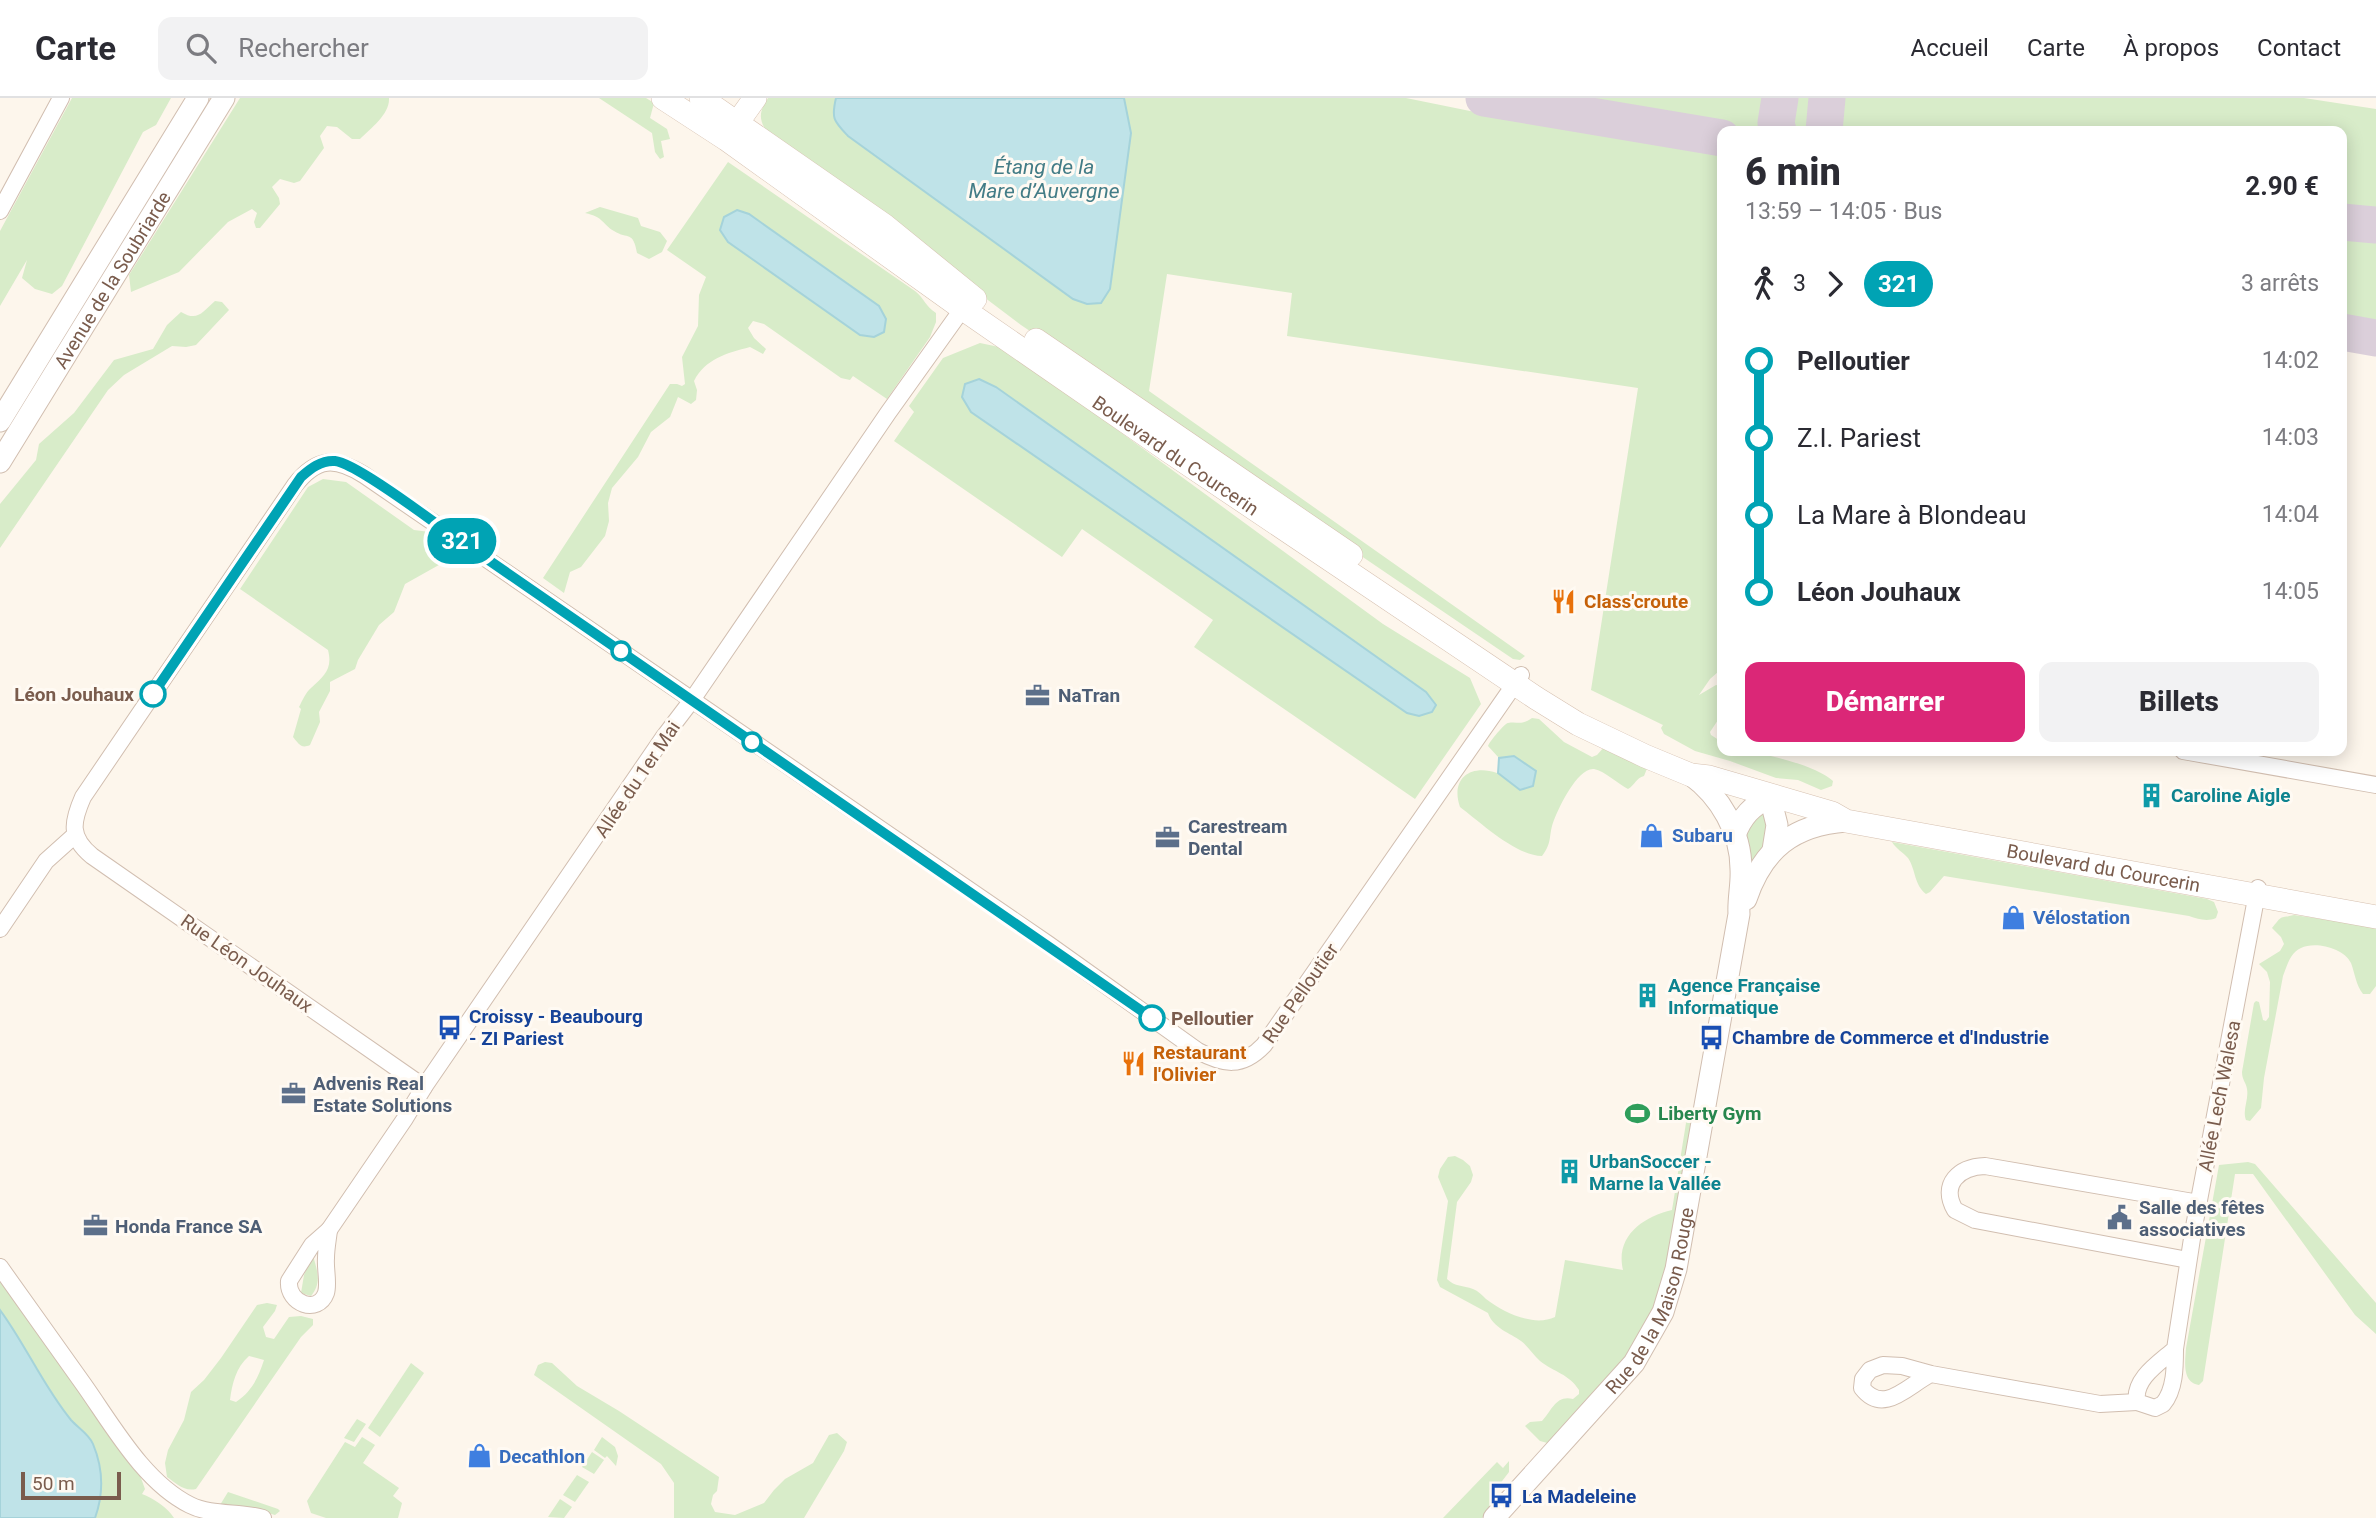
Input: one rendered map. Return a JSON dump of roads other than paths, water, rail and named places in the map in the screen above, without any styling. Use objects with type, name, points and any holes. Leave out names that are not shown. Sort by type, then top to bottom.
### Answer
[{"type":"main road","name":"Boulevard du Courcerin","points":[[663,98],[732,131],[1170,452],[1518,680],[1702,766],[1700,776],[1839,817],[1858,811],[2066,845],[2376,917]]},
{"type":"main road","name":"Boulevard du Courcerin","points":[[701,98],[732,131]]},
{"type":"main road","points":[[732,131],[755,98]]},
{"type":"main road","name":"Boulevard du Courcerin","points":[[2258,890],[2376,905]]},
{"type":"street","points":[[0,211],[61,98]]},
{"type":"street","name":"Avenue de la Soubriarde","points":[[0,421],[198,98]]},
{"type":"street","name":"Avenue de la Soubriarde","points":[[0,462],[224,98]]},
{"type":"street","name":"Allée du 1er Mai","points":[[329,1230],[663,738],[968,302]]},
{"type":"street","points":[[0,929],[46,861],[75,835],[74,817],[83,797],[295,485],[308,471],[328,461],[341,462],[364,475],[692,700]]},
{"type":"street","name":"Rue Pelloutier","points":[[692,700],[1028,930],[1198,1051],[1213,1059],[1232,1062],[1255,1055],[1274,1032],[1518,680]]},
{"type":"street","points":[[2211,756],[2376,785]]},
{"type":"street","points":[[1700,776],[1735,835],[1742,867],[1739,914]]},
{"type":"street","points":[[1735,835],[1746,814],[1770,797],[1777,825],[1773,850]]},
{"type":"street","points":[[1739,914],[1757,871],[1773,850],[1786,839],[1839,817]]},
{"type":"street","name":"Rue Léon Jouhaux","points":[[75,835],[80,846],[92,856],[424,1087]]},
{"type":"street","name":"Allée Lech Walesa","points":[[1931,1374],[2100,1404],[2137,1402],[2155,1408],[2168,1399],[2188,1260],[2258,890]]},
{"type":"street","name":"Rue de la Maison Rouge","points":[[1494,1518],[1634,1363],[1663,1312],[1676,1269],[1739,914]]},
{"type":"street","points":[[2188,1260],[1975,1220],[1955,1210],[1949,1193],[1951,1184],[1966,1169],[1985,1166],[2199,1203]]},
{"type":"street","points":[[0,1267],[110,1422],[158,1484],[187,1504],[203,1510],[245,1513],[264,1518]]},
{"type":"street","points":[[2137,1402],[2137,1386],[2175,1349]]},
{"type":"water","name":"Étang de la Mare d’Auvergne","points":[[836,98],[1124,98],[1131,133],[1110,289],[1101,303],[1087,304],[1073,299],[848,136],[835,119]]},
{"type":"water","points":[[737,210],[749,214],[879,306],[886,319],[884,332],[874,337],[860,335],[728,242],[720,230],[724,217]]},
{"type":"water","points":[[979,379],[996,387],[1426,692],[1436,705],[1432,712],[1419,716],[1407,713],[971,412],[962,397],[965,384]]},
{"type":"water","points":[[1514,756],[1536,771],[1533,786],[1520,790],[1498,773],[1499,758]]},
{"type":"water","points":[[0,1310],[61,1407],[93,1444],[101,1481],[95,1518],[0,1518]]},
{"type":"place","name":"Class'croute","points":[[1564,601]]},
{"type":"place","name":"Léon Jouhaux","points":[[153,694]]},
{"type":"place","name":"NaTran","points":[[1038,695]]},
{"type":"place","name":"Caroline Aigle","points":[[2151,795]]},
{"type":"place","name":"Subaru","points":[[1652,835]]},
{"type":"place","name":"Carestream Dental","points":[[1168,837]]},
{"type":"place","name":"Vélostation","points":[[2013,917]]},
{"type":"place","name":"Agence Française Informatique","points":[[1648,996]]},
{"type":"place","name":"Pelloutier","points":[[1152,1018]]},
{"type":"place","name":"Croissy - Beaubourg - ZI Pariest","points":[[449,1027]]},
{"type":"place","name":"Chambre de Commerce et d'Industrie","points":[[1712,1037]]},
{"type":"place","name":"Restaurant l'Olivier","points":[[1133,1063]]},
{"type":"place","name":"Advenis Real Estate Solutions","points":[[293,1094]]},
{"type":"place","name":"Liberty Gym","points":[[1638,1113]]},
{"type":"place","name":"UrbanSoccer - Marne la Vallée","points":[[1569,1172]]},
{"type":"place","name":"Salle des fêtes associatives","points":[[2119,1218]]},
{"type":"place","name":"Honda France SA","points":[[95,1226]]},
{"type":"place","name":"Decathlon","points":[[479,1456]]},
{"type":"place","name":"La Madeleine","points":[[1502,1496]]}]
